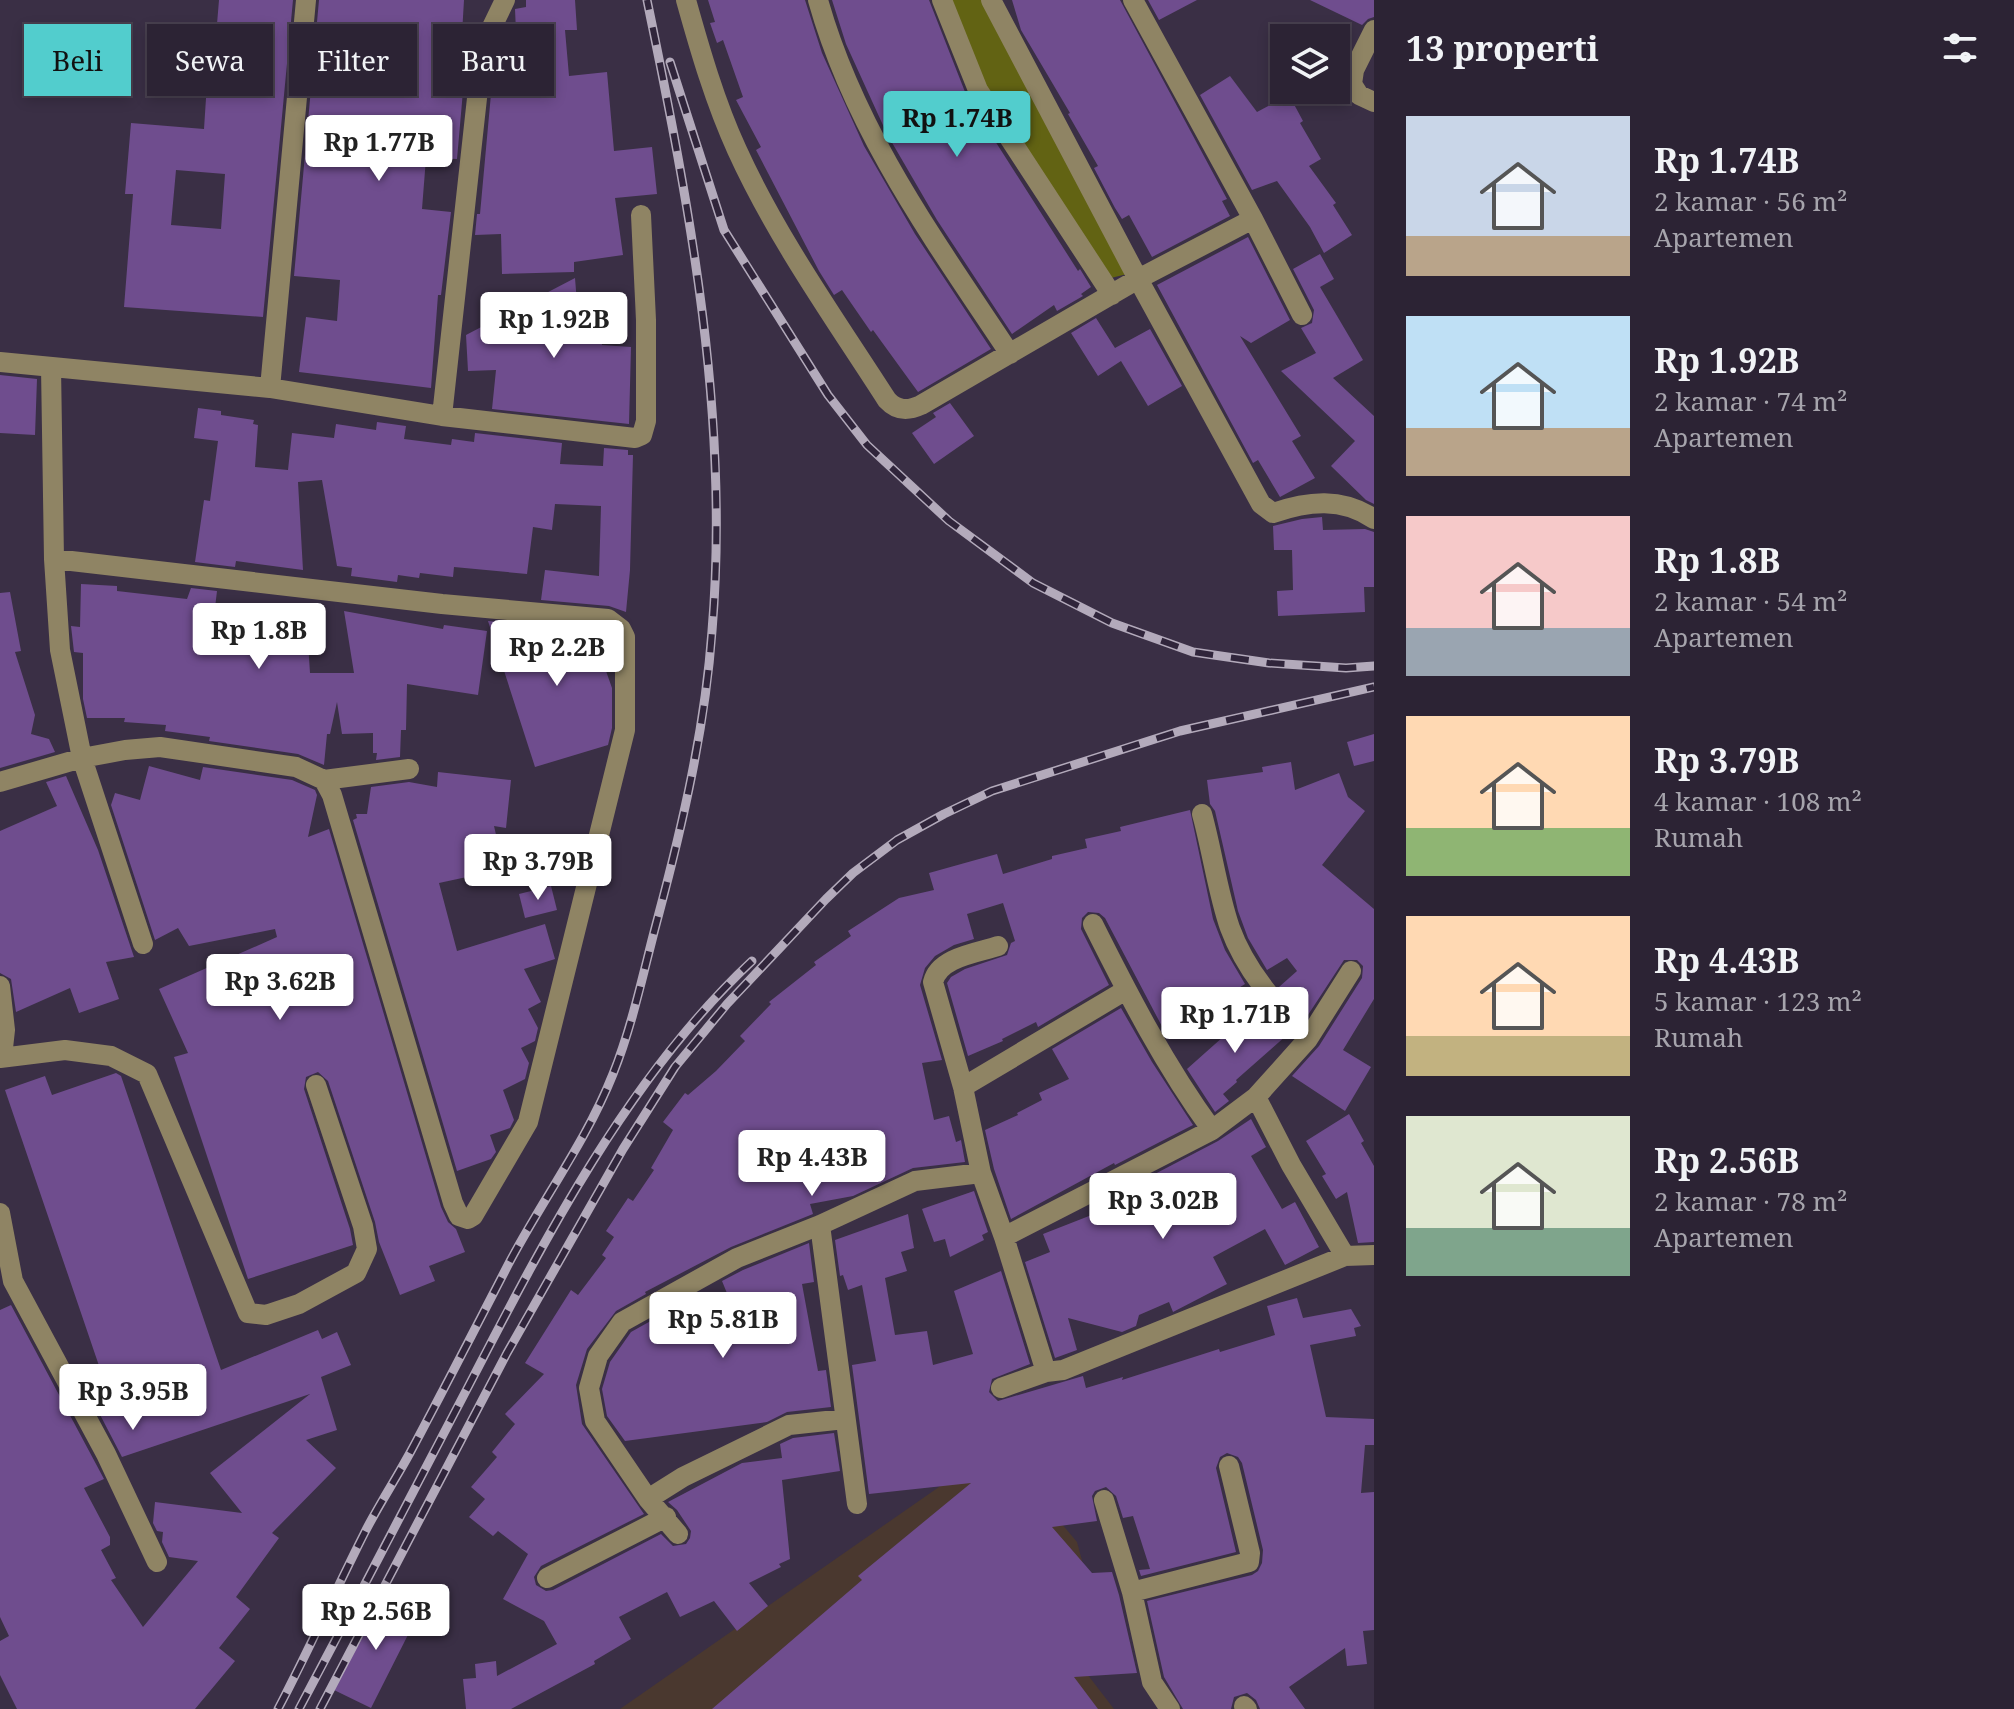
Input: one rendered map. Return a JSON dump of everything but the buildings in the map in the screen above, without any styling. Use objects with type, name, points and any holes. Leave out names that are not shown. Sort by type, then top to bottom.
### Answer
[{"type":"street","points":[[270,388],[306,0]]},
{"type":"street","points":[[442,416],[480,71],[490,31],[505,0]]},
{"type":"street","points":[[686,0],[722,114],[750,178],[811,281],[887,400],[896,408],[915,408],[1138,279],[1253,219]]},
{"type":"street","points":[[818,0],[837,60],[889,169],[1010,354]]},
{"type":"street","points":[[942,0],[978,90],[1112,295]]},
{"type":"street","points":[[991,0],[1261,504],[1273,513],[1303,504],[1337,503],[1359,509],[1374,519]]},
{"type":"street","points":[[1133,0],[1302,315]]},
{"type":"street","points":[[1374,30],[1354,70],[1352,84],[1359,95],[1374,102]]},
{"type":"street","points":[[0,362],[270,388],[442,416],[635,438],[642,435],[646,421],[646,320],[641,215]]},
{"type":"street","points":[[51,367],[54,559],[60,650],[82,758],[143,944]]},
{"type":"street","points":[[54,559],[442,604],[608,619],[621,629],[626,645],[625,730],[528,1122],[473,1216],[468,1219],[459,1216],[453,1203],[332,795],[324,780]]},
{"type":"street","points":[[0,782],[82,758],[160,747],[296,767],[324,780],[409,769]]},
{"type":"street","points":[[1202,814],[1230,927],[1247,963],[1269,996],[1308,1039]]},
{"type":"street","points":[[1093,924],[1126,990],[1212,1130]]},
{"type":"street","points":[[998,946],[943,965],[935,973],[933,982],[963,1087],[981,1173],[1046,1372]]},
{"type":"street","points":[[1004,1237],[1212,1130],[1256,1097],[1308,1039],[1351,971]]},
{"type":"street","points":[[0,986],[5,1030],[1,1058],[65,1050],[111,1056],[147,1074],[248,1313],[266,1315],[299,1304],[356,1273],[367,1249],[363,1226],[316,1085]]},
{"type":"street","points":[[963,1087],[1126,990]]},
{"type":"street","points":[[1256,1097],[1291,1165],[1345,1256]]},
{"type":"street","points":[[547,1578],[672,1526],[648,1499],[595,1421],[589,1388],[598,1356],[622,1322],[737,1258],[820,1225],[915,1181],[981,1173]]},
{"type":"street","points":[[0,1213],[13,1281],[106,1454],[157,1562]]},
{"type":"street","points":[[820,1225],[857,1504]]},
{"type":"street","points":[[1001,1388],[1046,1372],[1063,1370],[1345,1256],[1374,1255]]},
{"type":"street","points":[[648,1499],[683,1477],[789,1425],[845,1419]]},
{"type":"street","points":[[1132,1592],[1249,1562],[1250,1553],[1229,1466]]},
{"type":"street","points":[[1104,1500],[1132,1592],[1152,1682],[1170,1709]]},
{"type":"shaded area","points":[[944,0],[982,0],[1127,274],[1111,278],[975,76]]},
{"type":"shaded area","points":[[1009,1461],[1077,1542],[1083,1564],[1038,1610],[1114,1709],[620,1709],[972,1464]]},
{"type":"railway","points":[[278,1709],[366,1530],[521,1241],[602,1099],[632,1016],[684,811],[709,667],[716,551],[715,472],[711,393],[691,235],[647,0]]},
{"type":"railway","points":[[670,62],[724,230],[828,395],[867,445],[949,521],[1033,583],[1112,623],[1193,652],[1269,663],[1346,668],[1374,666]]},
{"type":"railway","points":[[320,1709],[507,1353],[623,1149],[675,1067],[727,1004],[826,899],[853,873],[897,840],[992,791],[1180,731],[1374,687]]},
{"type":"railway","points":[[299,1709],[559,1217],[628,1107],[667,1055],[708,1006],[752,961]]}]
